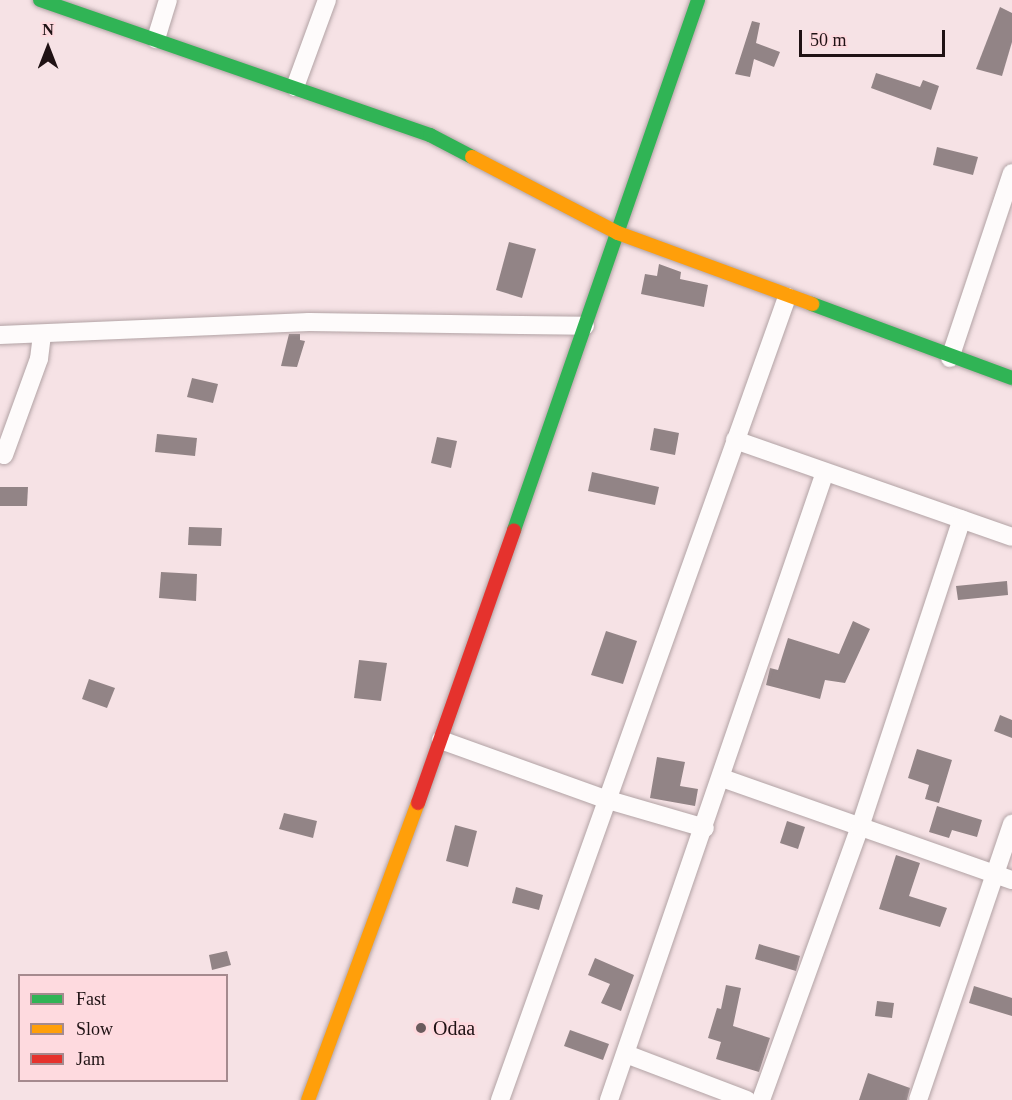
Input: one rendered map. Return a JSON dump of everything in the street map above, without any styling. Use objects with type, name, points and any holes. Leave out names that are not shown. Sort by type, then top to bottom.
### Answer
[{"type":"main road","points":[[40,0],[430,135],[618,234],[950,358],[1012,378]]},
{"type":"main road","points":[[308,1100],[441,740],[698,0]]},
{"type":"street","points":[[156,39],[168,0]]},
{"type":"street","points":[[295,87],[327,0]]},
{"type":"street","points":[[950,358],[1012,176]]},
{"type":"street","points":[[500,1100],[605,799],[787,297]]},
{"type":"street","points":[[0,335],[309,322],[585,326]]},
{"type":"street","points":[[4,455],[39,359],[42,334]]},
{"type":"street","points":[[735,440],[1012,537]]},
{"type":"street","points":[[609,1100],[705,828],[825,472]]},
{"type":"street","points":[[761,1100],[860,827],[962,519]]},
{"type":"street","points":[[441,740],[605,799],[705,828]]},
{"type":"street","points":[[722,778],[1012,880]]},
{"type":"street","points":[[918,1100],[1012,824]]},
{"type":"street","points":[[626,1054],[747,1100]]},
{"type":"building","points":[[1000,7],[1012,13],[1012,42],[1002,76],[976,69]]},
{"type":"building","points":[[752,21],[760,23],[756,43],[780,52],[774,67],[754,59],[750,77],[735,74]]},
{"type":"building","points":[[876,73],[920,87],[923,80],[939,86],[931,110],[871,88]]},
{"type":"building","points":[[937,147],[978,157],[973,175],[933,165]]},
{"type":"building","points":[[509,242],[536,249],[522,298],[496,290]]},
{"type":"building","points":[[659,264],[681,272],[680,279],[708,285],[704,307],[641,294],[645,274],[657,276]]},
{"type":"building","points":[[289,334],[300,334],[300,340],[305,341],[297,367],[281,366]]},
{"type":"building","points":[[192,378],[218,384],[213,403],[187,397]]},
{"type":"building","points":[[654,428],[679,433],[675,455],[650,450]]},
{"type":"building","points":[[157,434],[197,438],[195,456],[155,452]]},
{"type":"building","points":[[437,437],[457,441],[451,468],[431,463]]},
{"type":"building","points":[[592,472],[659,487],[655,505],[588,491]]},
{"type":"building","points":[[0,487],[28,487],[27,506],[0,506]]},
{"type":"building","points":[[189,527],[222,528],[221,546],[188,545]]},
{"type":"building","points":[[161,572],[197,574],[196,601],[159,598]]},
{"type":"building","points":[[1007,581],[1008,595],[958,600],[956,586]]},
{"type":"building","points":[[853,621],[870,629],[845,683],[825,680],[820,699],[766,685],[770,668],[778,670],[788,638],[839,654]]},
{"type":"building","points":[[606,631],[637,641],[623,684],[591,675]]},
{"type":"building","points":[[359,660],[387,663],[381,701],[354,698]]},
{"type":"building","points":[[89,679],[115,688],[107,708],[82,699]]},
{"type":"building","points":[[1000,715],[1012,720],[1012,738],[994,731]]},
{"type":"building","points":[[917,749],[952,760],[939,803],[925,799],[929,785],[908,778]]},
{"type":"building","points":[[657,757],[685,762],[680,786],[698,789],[695,806],[650,798]]},
{"type":"building","points":[[937,806],[982,820],[977,837],[952,830],[949,838],[929,832]]},
{"type":"building","points":[[284,813],[317,821],[313,838],[279,829]]},
{"type":"building","points":[[787,821],[805,827],[798,849],[780,843]]},
{"type":"building","points":[[455,825],[477,831],[468,867],[446,861]]},
{"type":"building","points":[[896,855],[920,863],[909,896],[947,908],[940,927],[879,909]]},
{"type":"building","points":[[516,887],[543,895],[539,910],[512,903]]},
{"type":"building","points":[[759,944],[800,956],[796,971],[755,959]]},
{"type":"building","points":[[227,951],[231,965],[212,970],[209,955]]},
{"type":"building","points":[[595,958],[634,975],[621,1011],[601,1003],[610,984],[588,975]]},
{"type":"building","points":[[726,985],[741,988],[733,1026],[770,1038],[759,1072],[716,1059],[721,1042],[708,1038],[717,1008],[721,1009]]},
{"type":"building","points":[[974,986],[1012,998],[1012,1016],[969,1003]]},
{"type":"building","points":[[877,1001],[894,1003],[892,1018],[875,1016]]},
{"type":"building","points":[[570,1030],[609,1044],[603,1060],[564,1046]]},
{"type":"building","points":[[868,1073],[910,1088],[907,1100],[859,1100]]},
{"type":"traffic: fast","points":[[40,0],[430,135],[472,157]]},
{"type":"traffic: fast","points":[[514,530],[698,0]]},
{"type":"traffic: fast","points":[[812,304],[1012,378]]},
{"type":"traffic: slow","points":[[472,157],[618,233],[812,304]]},
{"type":"traffic: slow","points":[[308,1100],[418,803]]},
{"type":"traffic: jam","points":[[418,803],[514,530]]},
{"type":"place","name":"Odaa","points":[[421,1028]]}]
